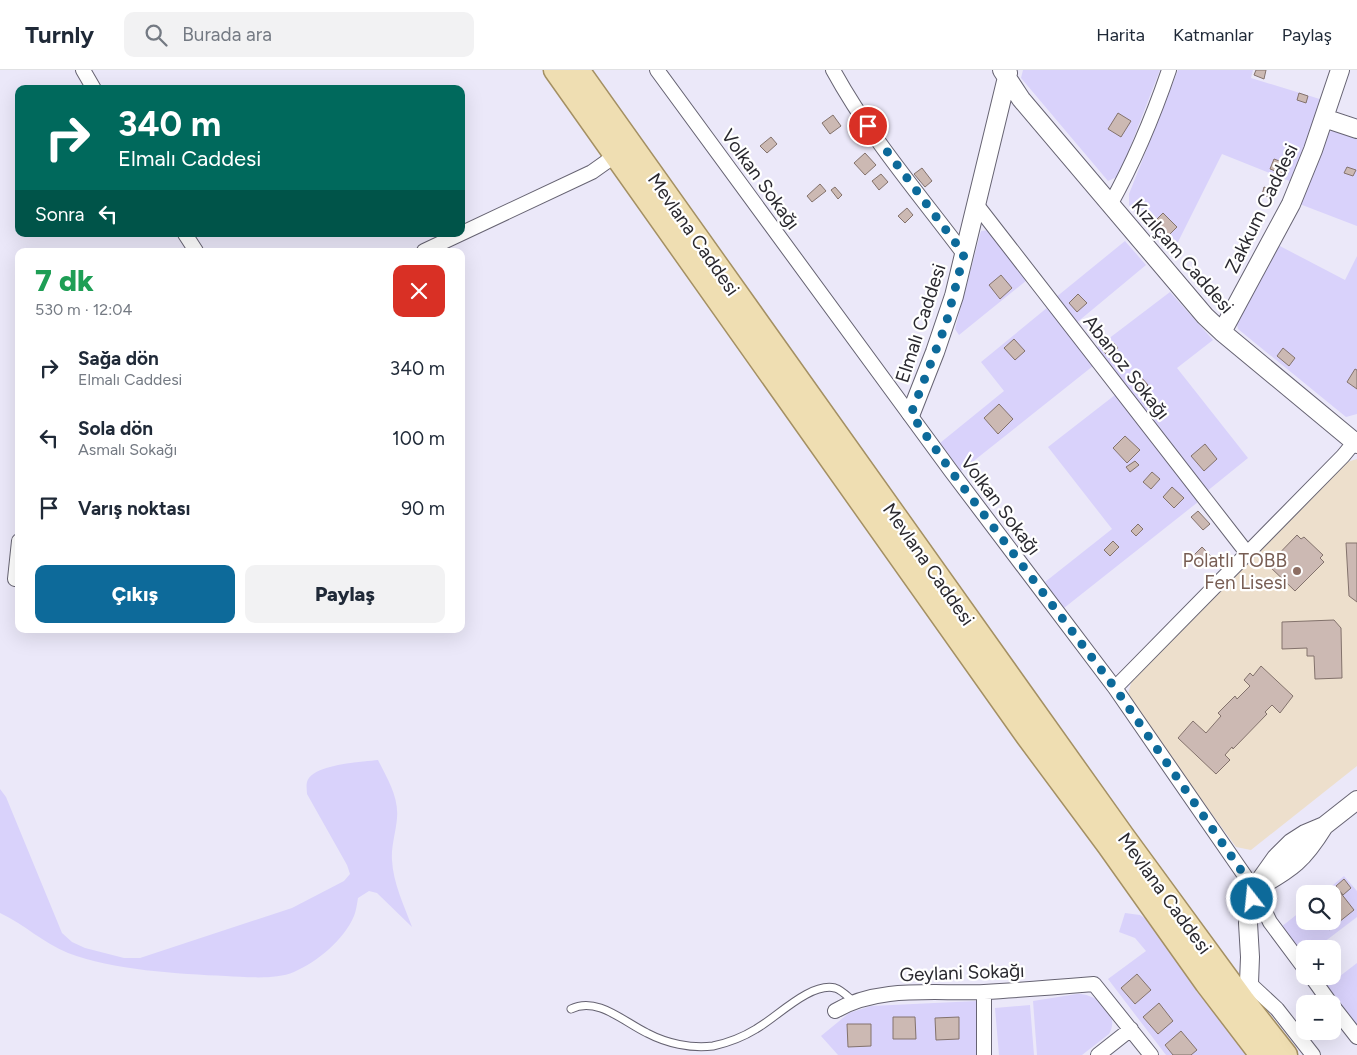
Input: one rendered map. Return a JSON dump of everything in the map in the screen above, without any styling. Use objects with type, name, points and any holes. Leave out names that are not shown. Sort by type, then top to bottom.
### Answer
[{"type":"main road","name":"Mevlana Caddesi","points":[[555,70],[1027,736],[1108,845],[1206,983],[1261,1055]]},
{"type":"main road","name":"Mevlana Caddesi","points":[[578,70],[1066,756],[1246,991],[1286,1055]]},
{"type":"street","points":[[83,70],[92,85]]},
{"type":"street","name":"Volkan Sokağı","points":[[657,70],[957,479],[1115,688],[1254,889],[1270,922],[1296,957]]},
{"type":"street","points":[[833,70],[857,110],[964,254]]},
{"type":"street","points":[[1110,205],[1130,170],[1169,70]]},
{"type":"street","name":"Zakkum Caddesi","points":[[1222,332],[1291,204],[1313,150],[1340,70]]},
{"type":"street","name":"Elmalı Caddesi","points":[[911,414],[946,324],[1006,73]]},
{"type":"street","name":"Kızılçam Caddesi","points":[[1006,73],[1021,99],[1186,295],[1222,332],[1356,442]]},
{"type":"street","points":[[1324,118],[1357,128]]},
{"type":"street","points":[[465,232],[592,172],[616,155]]},
{"type":"street","name":"Abanoz Sokağı","points":[[976,204],[1248,553]]},
{"type":"street","points":[[187,237],[194,248]]},
{"type":"street","points":[[430,248],[454,237]]},
{"type":"street","points":[[1115,688],[1356,442]]},
{"type":"street","points":[[1313,1055],[1277,1009],[1246,991],[1250,957],[1248,924],[1254,889],[1294,864],[1308,851],[1324,826],[1357,800]]},
{"type":"street","name":"Geylani Sokağı","points":[[835,1011],[854,1002],[890,994],[984,992],[1094,984],[1131,1029]]},
{"type":"street","points":[[1317,985],[1325,995]]},
{"type":"street","points":[[984,992],[984,1055]]},
{"type":"street","points":[[1341,1016],[1357,1037]]},
{"type":"street","points":[[1098,1055],[1131,1029],[1151,1055]]},
{"type":"lane","points":[[570,1009],[580,1005],[604,1009],[648,1034],[679,1045],[698,1047],[714,1046],[754,1030],[797,1000],[812,992],[826,988],[836,988],[854,1002]]},
{"type":"shaded area","points":[[1023,70],[1160,70],[1119,176],[1108,181],[1021,78]]},
{"type":"shaded area","points":[[1178,70],[1253,70],[1251,78],[1323,100],[1292,182],[1222,154],[1172,254],[1129,205],[1129,194]]},
{"type":"shaded area","points":[[1334,129],[1357,136],[1357,226],[1297,203],[1327,134]]},
{"type":"shaded area","points":[[989,230],[1027,280],[959,335],[955,329],[981,231]]},
{"type":"shaded area","points":[[1125,241],[1146,265],[1075,324],[1055,298]]},
{"type":"shaded area","points":[[1276,244],[1345,280],[1357,256],[1357,414],[1346,417],[1238,329],[1236,319]]},
{"type":"shaded area","points":[[1170,292],[1213,340],[1177,368],[1248,458],[1206,492],[1095,349]]},
{"type":"shaded area","points":[[1048,307],[1093,366],[961,471],[940,443],[1004,391],[981,362]]},
{"type":"shaded area","points":[[1115,395],[1198,502],[1064,608],[1045,582],[1112,529],[1048,447]]},
{"type":"shaded area","name":"Polatlı TOBB Fen Lisesi","points":[[1357,459],[1357,766],[1251,850],[1236,847],[1127,698],[1132,679],[1344,463]]},
{"type":"shaded area","points":[[378,760],[392,788],[396,803],[397,818],[392,849],[394,877],[412,927],[377,893],[369,891],[358,898],[354,916],[349,925],[337,942],[321,956],[286,975],[251,977],[146,970],[85,959],[59,949],[0,913],[0,789],[6,797],[62,933],[72,942],[85,948],[124,958],[140,958],[292,908],[344,881],[350,874],[347,865],[307,794],[307,782],[318,771],[327,768]]},
{"type":"shaded area","points":[[1344,876],[1357,891],[1357,917],[1341,929],[1341,885],[1333,885]]},
{"type":"shaded area","points":[[1125,913],[1140,915],[1146,919],[1249,1055],[1166,1055],[1108,979],[1146,951],[1135,938],[1119,932]]},
{"type":"shaded area","points":[[1296,915],[1296,930],[1340,930],[1327,940],[1296,940],[1296,947],[1281,927]]},
{"type":"shaded area","points":[[1357,963],[1357,1026],[1341,1005],[1341,995],[1334,995],[1327,986],[1341,985],[1341,975]]},
{"type":"shaded area","points":[[1077,994],[1092,997],[1105,1006],[1112,1019],[1109,1034],[1082,1055],[1037,1055],[1033,1001]]},
{"type":"shaded area","points":[[977,1001],[977,1055],[838,1055],[821,1036],[849,1013],[871,1006]]},
{"type":"shaded area","points":[[1030,1005],[1034,1055],[999,1055],[995,1008]]},
{"type":"building","points":[[1256,70],[1266,70],[1264,79],[1254,75]]},
{"type":"building","points":[[1299,93],[1308,96],[1306,103],[1297,100]]},
{"type":"building","points":[[1118,113],[1131,121],[1121,137],[1108,129]]},
{"type":"building","points":[[833,115],[841,126],[830,134],[822,123]]},
{"type":"building","points":[[771,137],[777,144],[767,153],[760,146]]},
{"type":"building","points":[[865,153],[876,165],[865,175],[854,163]]},
{"type":"building","points":[[1274,159],[1290,165],[1286,175],[1270,169]]},
{"type":"building","points":[[1347,167],[1356,170],[1353,176],[1344,173]]},
{"type":"building","points":[[922,168],[932,181],[925,187],[914,174]]},
{"type":"building","points":[[881,174],[888,182],[879,190],[872,181]]},
{"type":"building","points":[[820,184],[826,191],[812,202],[807,196]]},
{"type":"building","points":[[835,187],[842,195],[838,199],[831,190]]},
{"type":"building","points":[[1264,187],[1275,191],[1273,198],[1262,195]]},
{"type":"building","points":[[907,208],[913,215],[905,223],[898,216]]},
{"type":"building","points":[[1163,213],[1177,227],[1166,238],[1152,224]]},
{"type":"building","points":[[1001,275],[1012,288],[1000,299],[989,285]]},
{"type":"building","points":[[1078,294],[1087,303],[1077,312],[1069,303]]},
{"type":"building","points":[[1014,339],[1025,351],[1015,360],[1004,348]]},
{"type":"building","points":[[1112,341],[1118,348],[1109,357],[1102,350]]},
{"type":"building","points":[[1283,348],[1295,358],[1289,366],[1277,356]]},
{"type":"building","points":[[1355,369],[1357,370],[1357,389],[1347,382]]},
{"type":"building","points":[[1141,377],[1148,385],[1140,393],[1133,385]]},
{"type":"building","points":[[999,404],[1013,419],[998,434],[984,418]]},
{"type":"building","points":[[1125,436],[1140,450],[1127,463],[1113,448]]},
{"type":"building","points":[[1205,444],[1217,459],[1204,471],[1191,456]]},
{"type":"building","points":[[1135,461],[1139,465],[1130,472],[1126,467]]},
{"type":"building","points":[[1152,472],[1160,479],[1151,489],[1143,482]]},
{"type":"building","points":[[1172,487],[1184,498],[1174,508],[1163,497]]},
{"type":"building","points":[[1198,511],[1210,524],[1203,530],[1191,517]]},
{"type":"building","points":[[1138,524],[1143,529],[1136,536],[1131,531]]},
{"type":"building","points":[[1297,535],[1301,539],[1304,537],[1323,555],[1320,558],[1324,562],[1295,591],[1268,565]]},
{"type":"building","points":[[1113,541],[1119,547],[1110,556],[1104,550]]},
{"type":"building","points":[[1346,543],[1357,543],[1357,602],[1349,596]]},
{"type":"building","points":[[1202,547],[1212,557],[1200,569],[1190,559]]},
{"type":"building","points":[[1334,620],[1341,628],[1342,678],[1315,679],[1314,656],[1307,656],[1307,648],[1282,649],[1282,622]]},
{"type":"building","points":[[1261,666],[1293,696],[1280,713],[1272,705],[1265,712],[1267,714],[1225,755],[1230,760],[1216,774],[1178,738],[1193,721],[1206,733],[1221,716],[1218,713],[1235,696],[1237,699],[1250,686],[1244,680],[1250,673],[1253,676]]},
{"type":"building","points":[[1344,879],[1351,888],[1343,895],[1341,885],[1337,885]]},
{"type":"building","points":[[1341,893],[1354,910],[1341,920]]},
{"type":"building","points":[[1137,974],[1151,990],[1135,1004],[1121,988]]},
{"type":"building","points":[[1159,1003],[1173,1021],[1158,1034],[1143,1017]]},
{"type":"building","points":[[893,1017],[915,1017],[916,1039],[893,1039]]},
{"type":"building","points":[[959,1017],[959,1039],[936,1040],[935,1018]]},
{"type":"building","points":[[847,1024],[871,1024],[871,1046],[848,1047]]},
{"type":"building","points":[[1181,1031],[1197,1050],[1191,1055],[1173,1055],[1165,1045]]},
{"type":"place","name":"Polatlı TOBB Fen Lisesi","points":[[1297,571]]},
{"type":"route","points":[[868,126],[964,254],[946,324],[911,414],[951,471],[1115,688],[1254,889],[1252,899]]}]
